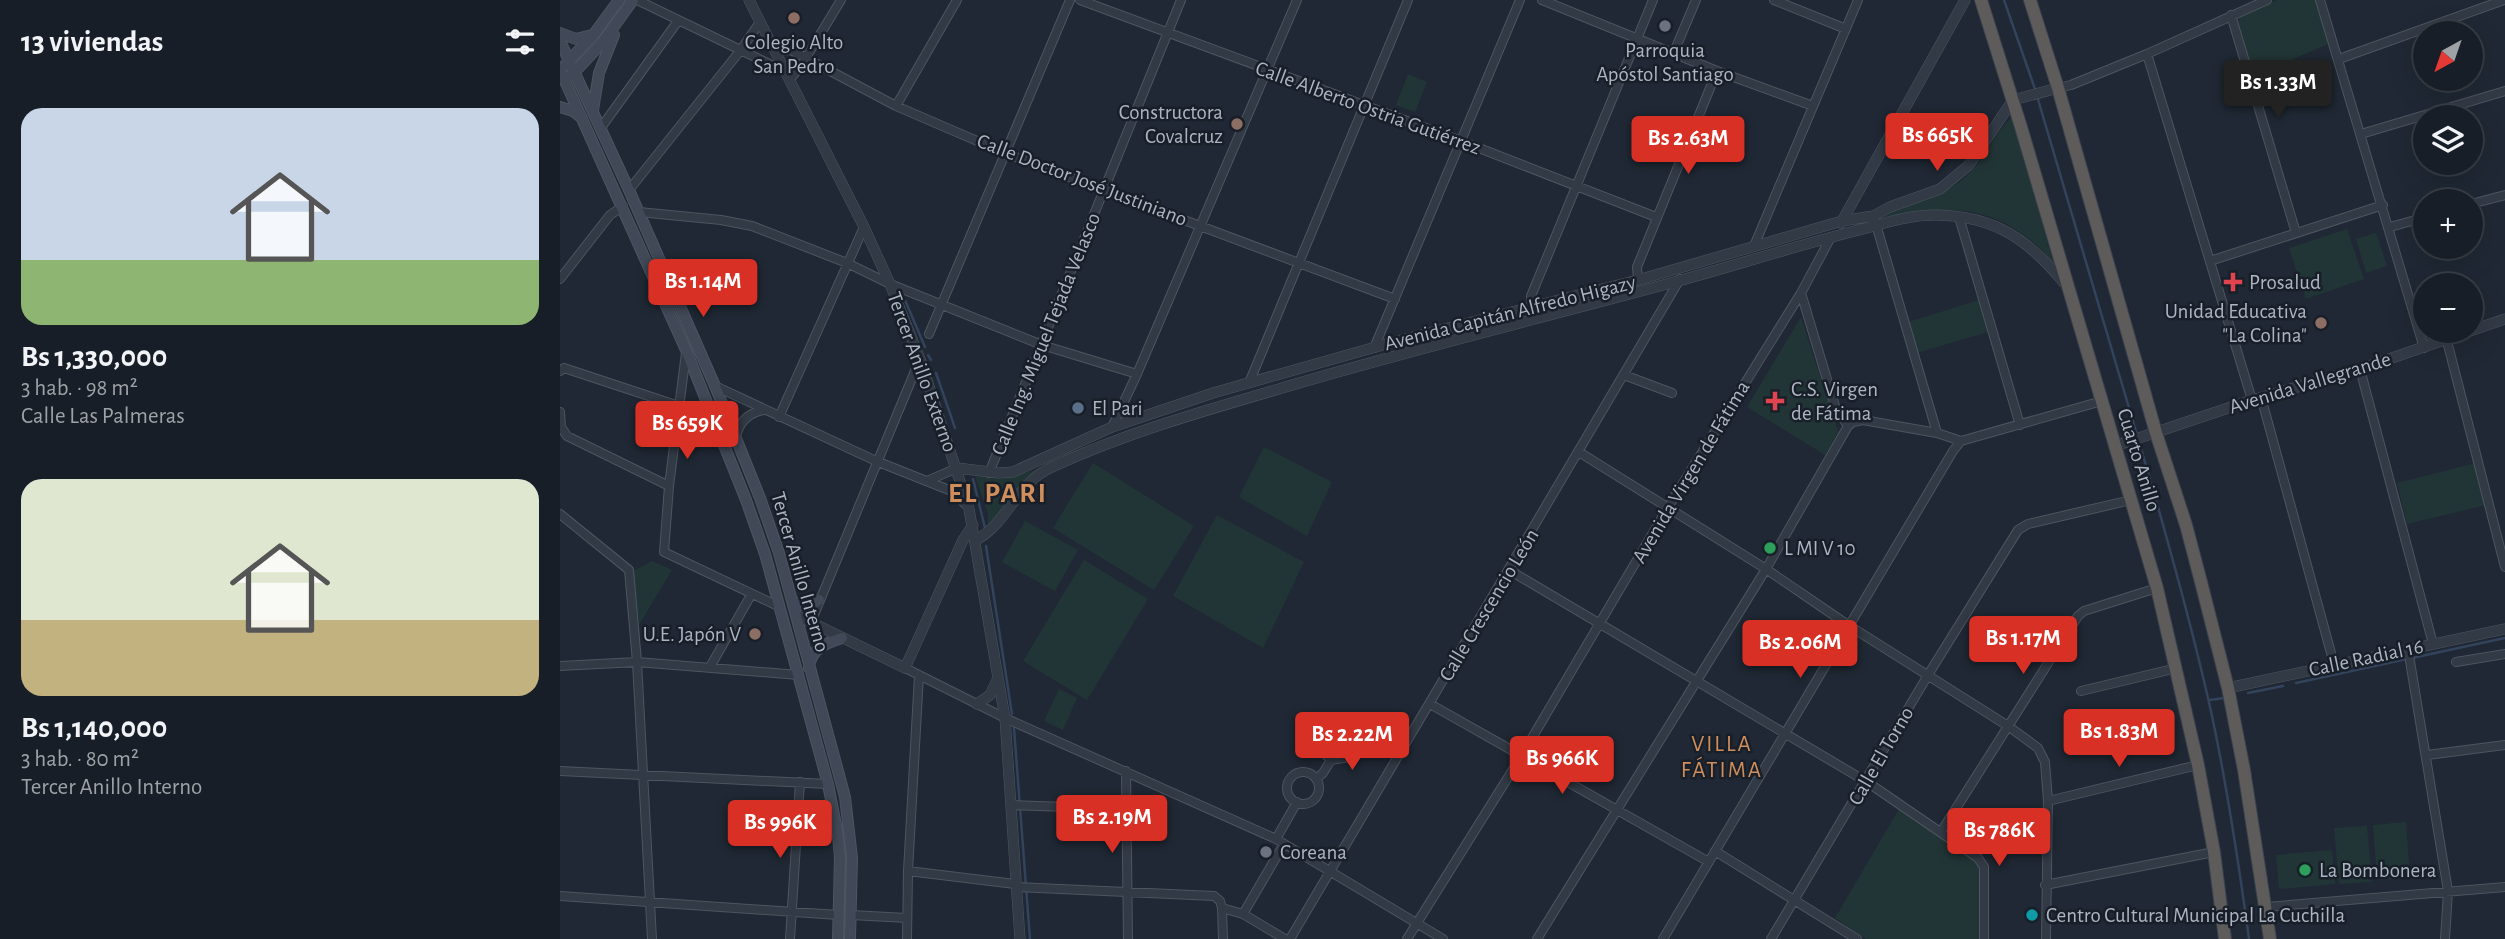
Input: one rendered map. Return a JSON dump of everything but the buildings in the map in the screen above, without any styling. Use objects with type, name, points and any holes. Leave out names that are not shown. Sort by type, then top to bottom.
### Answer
[{"type":"highway","name":"Cuarto Anillo","points":[[1981,0],[2018,98],[2068,288],[2157,589],[2198,765],[2214,852],[2222,939]]},
{"type":"highway","name":"Cuarto Anillo","points":[[2030,0],[2052,90],[2150,435],[2186,525],[2228,688],[2270,939]]},
{"type":"main road","points":[[560,70],[594,34],[619,0]]},
{"type":"main road","points":[[563,84],[603,44],[635,0]]},
{"type":"main road","points":[[560,107],[587,115],[599,73],[620,20]]},
{"type":"main road","points":[[560,33],[576,39],[594,34]]},
{"type":"main road","name":"Tercer Anillo Interno","points":[[560,41],[623,206],[686,350],[688,370],[746,500],[845,797],[852,858],[850,939]]},
{"type":"main road","name":"Tercer Anillo Interno","points":[[560,70],[563,84],[600,128],[629,190],[715,386],[760,498],[796,615],[803,677],[828,784],[840,857],[838,939]]},
{"type":"main road","points":[[650,266],[661,281],[669,280]]},
{"type":"main road","points":[[666,304],[674,304],[686,320]]},
{"type":"main road","points":[[771,575],[785,608],[796,615],[793,627],[803,677]]},
{"type":"main road","points":[[792,600],[803,607],[819,600]]},
{"type":"main road","points":[[803,677],[820,646],[842,638]]},
{"type":"main road","points":[[828,784],[839,789],[845,797]]},
{"type":"street","points":[[635,0],[788,75],[806,58],[841,0]]},
{"type":"street","name":"Tercer Anillo Externo","points":[[750,0],[890,284],[920,359],[970,509],[1007,718],[1021,886],[1020,939]]},
{"type":"street","points":[[896,106],[957,0]]},
{"type":"street","points":[[929,334],[1070,0]]},
{"type":"street","name":"Calle Alberto Ostria Gutiérrez","points":[[1080,0],[1461,141],[1656,217]]},
{"type":"street","name":"Calle Ing. Miguel Tejada Velasco","points":[[989,473],[1181,0]]},
{"type":"street","points":[[1112,427],[1297,0]]},
{"type":"street","points":[[1250,383],[1408,0]]},
{"type":"street","points":[[1374,348],[1520,0]]},
{"type":"street","points":[[1542,0],[1717,71],[1813,106]]},
{"type":"street","points":[[1532,307],[1531,296],[1653,0]]},
{"type":"street","points":[[1674,52],[1696,0]]},
{"type":"street","points":[[1774,0],[1846,29]]},
{"type":"street","points":[[1754,246],[1858,0]]},
{"type":"street","name":"Avenida Virgen de Fátima","points":[[1407,939],[1522,755],[1667,509],[1801,293],[1965,0]]},
{"type":"street","points":[[2018,98],[2071,85],[2267,0]]},
{"type":"street","points":[[2320,0],[2424,348]]},
{"type":"street","points":[[2339,59],[2504,0]]},
{"type":"street","points":[[2231,15],[2296,233]]},
{"type":"street","points":[[600,128],[678,21]]},
{"type":"street","points":[[629,190],[760,22]]},
{"type":"street","name":"Calle Doctor José Justiniano","points":[[775,51],[791,50],[896,106],[1006,153],[1395,299]]},
{"type":"street","points":[[2147,54],[2210,261],[2256,399],[2334,664]]},
{"type":"street","points":[[1638,280],[1637,267],[1717,71]]},
{"type":"street","points":[[2361,134],[2505,91]]},
{"type":"street","name":"Avenida Capitán Alfredo Higazy","points":[[976,540],[996,525],[1019,492],[1040,475],[1114,440],[1245,398],[1680,280],[1830,237],[1874,221],[1890,207],[1940,189],[1956,178],[1969,165],[2018,98]]},
{"type":"street","points":[[2483,201],[2505,195]]},
{"type":"street","points":[[2210,261],[2383,205]]},
{"type":"street","points":[[560,279],[610,215],[623,206]]},
{"type":"street","points":[[639,212],[721,220],[752,226],[1042,345],[1137,374]]},
{"type":"street","name":"Avenida Capitán Alfredo Higazy","points":[[957,468],[989,473],[1013,472],[1147,414],[1397,341],[1638,280],[1842,221],[1935,215],[1995,225],[2020,238],[2048,263],[2068,288]]},
{"type":"street","points":[[1959,217],[2020,425]]},
{"type":"street","points":[[1874,221],[1937,433]]},
{"type":"street","points":[[2390,227],[2413,221]]},
{"type":"street","points":[[779,417],[864,227]]},
{"type":"street","points":[[1680,268],[1680,280]]},
{"type":"street","name":"Calle Crescencio León","points":[[1288,939],[1430,705],[1680,280]]},
{"type":"street","points":[[1801,293],[1835,406],[1848,426]]},
{"type":"street","name":"Avenida Vallegrande","points":[[2483,327],[2505,319]]},
{"type":"street","points":[[1397,341],[1400,355]]},
{"type":"street","name":"Avenida Vallegrande","points":[[2115,446],[2256,399],[2440,343]]},
{"type":"street","points":[[2448,343],[2505,566]]},
{"type":"street","points":[[810,622],[920,359]]},
{"type":"street","points":[[560,371],[564,368],[679,406]]},
{"type":"street","points":[[2360,369],[2433,643]]},
{"type":"street","points":[[688,370],[679,406],[663,548],[668,556],[780,607]]},
{"type":"street","points":[[1624,375],[1672,393]]},
{"type":"street","points":[[715,386],[876,461],[954,492],[970,509]]},
{"type":"street","points":[[1663,939],[1953,451],[1961,442],[2102,401]]},
{"type":"street","points":[[736,438],[738,429],[748,416],[764,410]]},
{"type":"street","points":[[560,412],[561,427],[566,436],[669,486]]},
{"type":"street","points":[[1537,939],[1766,569],[1848,426],[1863,420],[1937,433],[1961,442]]},
{"type":"street","points":[[1579,452],[1766,569],[2038,748],[2043,755],[2048,801],[2046,939]]},
{"type":"street","points":[[927,481],[957,468]]},
{"type":"street","name":"Calle El Torno","points":[[1771,939],[2018,530],[2028,524],[2131,500]]},
{"type":"street","points":[[560,514],[629,570],[637,663],[652,939]]},
{"type":"street","points":[[560,528],[568,521]]},
{"type":"street","points":[[905,668],[963,540],[973,525]]},
{"type":"street","points":[[1509,570],[1867,782],[1978,858],[1984,867],[1984,939]]},
{"type":"street","points":[[1941,832],[2081,613],[2157,589]]},
{"type":"street","points":[[710,667],[751,595]]},
{"type":"street","points":[[796,615],[977,704],[1280,841],[1443,939]]},
{"type":"street","name":"Calle Radial 16","points":[[2228,688],[2505,629]]},
{"type":"street","points":[[2408,649],[2448,891],[2445,939]]},
{"type":"street","points":[[2456,662],[2505,654]]},
{"type":"street","points":[[560,666],[637,663],[710,667],[803,677]]},
{"type":"street","points":[[2081,691],[2177,668]]},
{"type":"street","points":[[977,704],[994,689],[999,674]]},
{"type":"street","points":[[907,939],[919,675]]},
{"type":"street","points":[[1430,705],[1709,862]]},
{"type":"street","points":[[2427,755],[2505,745]]},
{"type":"street","points":[[1316,779],[1331,760]]},
{"type":"street","points":[[2048,801],[2198,765]]},
{"type":"street","points":[[560,771],[828,784]]},
{"type":"street","points":[[1126,771],[1128,939]]},
{"type":"street","points":[[1303,772],[1316,779],[1318,789],[1315,798],[1306,803],[1297,802],[1289,795],[1287,784],[1297,773],[1303,772]]},
{"type":"street","points":[[790,939],[800,782]]},
{"type":"street","points":[[1243,914],[1297,802]]},
{"type":"street","points":[[1014,805],[1126,809]]},
{"type":"street","points":[[1715,851],[1857,939]]},
{"type":"street","points":[[2045,885],[2214,852]]},
{"type":"street","points":[[908,871],[1021,886],[1214,896],[1220,901],[1222,908],[1223,939]]},
{"type":"street","points":[[2266,907],[2505,887]]},
{"type":"street","points":[[560,896],[838,915]]},
{"type":"street","points":[[1222,908],[1243,914],[1288,939]]},
{"type":"street","points":[[851,915],[907,918]]},
{"type":"shaded area","points":[[2277,0],[2317,0],[2331,43],[2293,59],[2299,75],[2268,88],[2261,73],[2253,75],[2238,22],[2241,15]]},
{"type":"shaded area","points":[[1408,74],[1427,82],[1415,112],[1396,105]]},
{"type":"shaded area","points":[[2012,117],[2053,262],[2029,239],[1987,216],[1955,210],[1898,217],[1873,216],[1916,204],[1954,186],[1976,166]]},
{"type":"shaded area","points":[[2347,229],[2364,279],[2306,299],[2289,248]]},
{"type":"shaded area","points":[[2376,233],[2387,266],[2366,273],[2356,239]]},
{"type":"shaded area","points":[[1979,300],[1988,332],[1917,353],[1908,322]]},
{"type":"shaded area","points":[[1801,317],[1838,432],[1825,455],[1747,407]]},
{"type":"shaded area","points":[[1264,447],[1332,482],[1307,536],[1239,497]]},
{"type":"shaded area","points":[[1093,463],[1194,526],[1154,590],[1053,528]]},
{"type":"shaded area","points":[[2476,463],[2486,505],[2407,524],[2397,483]]},
{"type":"shaded area","points":[[1036,470],[1037,473],[1023,485],[988,526],[988,514],[975,476],[999,479]]},
{"type":"shaded area","points":[[1217,515],[1304,562],[1263,648],[1173,596]]},
{"type":"shaded area","points":[[1025,521],[1078,550],[1055,591],[1002,562]]},
{"type":"shaded area","points":[[1084,560],[1148,599],[1087,700],[1023,661]]},
{"type":"shaded area","points":[[652,561],[672,570],[639,625],[633,571]]},
{"type":"shaded area","points":[[1059,689],[1077,698],[1063,730],[1044,721]]},
{"type":"shaded area","points":[[1899,809],[1976,860],[1979,865],[1979,939],[1866,939],[1835,918]]},
{"type":"shaded area","points":[[2406,822],[2410,878],[2377,880],[2373,825]]},
{"type":"shaded area","points":[[2367,826],[2372,882],[2339,884],[2334,828]]},
{"type":"shaded area","name":"La Bombonera","points":[[2332,850],[2335,884],[2279,889],[2276,855]]},
{"type":"waterway","points":[[2004,0],[2035,89]]},
{"type":"waterway","points":[[2037,96],[2137,435]]},
{"type":"waterway","points":[[905,300],[925,347]]},
{"type":"waterway","points":[[928,355],[931,360]]},
{"type":"waterway","points":[[936,373],[955,428]]},
{"type":"waterway","points":[[2139,442],[2208,698],[2231,818],[2249,939]]},
{"type":"waterway","points":[[973,479],[985,528]]},
{"type":"waterway","points":[[986,546],[1012,714]]},
{"type":"waterway","points":[[2412,658],[2505,638]]},
{"type":"waterway","points":[[2296,683],[2407,659]]},
{"type":"waterway","points":[[2248,693],[2283,686]]},
{"type":"waterway","points":[[2210,700],[2224,698]]},
{"type":"waterway","points":[[1014,728],[1030,939]]},
{"type":"place","name":"Colegio Alto San Pedro","points":[[794,18]]},
{"type":"place","name":"Parroquia Apóstol Santiago","points":[[1665,26]]},
{"type":"place","name":"Constructora Covalcruz","points":[[1237,124]]},
{"type":"place","name":"Prosalud","points":[[2233,282]]},
{"type":"place","name":"Unidad Educativa \"La Colina\"","points":[[2321,323]]},
{"type":"place","name":"C.S. Virgen de Fátima","points":[[1775,401]]},
{"type":"place","name":"El Pari","points":[[1078,408]]},
{"type":"place","name":"L MI V 10","points":[[1770,548]]},
{"type":"place","name":"U.E. Japón V","points":[[755,634]]},
{"type":"place","name":"Coreana","points":[[1266,852]]},
{"type":"place","name":"La Bombonera","points":[[2305,870]]},
{"type":"place","name":"Centro Cultural Municipal La Cuchilla","points":[[2032,915]]},
{"type":"district","name":"EL PARI","points":[[998,494]]},
{"type":"district","name":"VILLA FÁTIMA","points":[[1722,757]]}]
